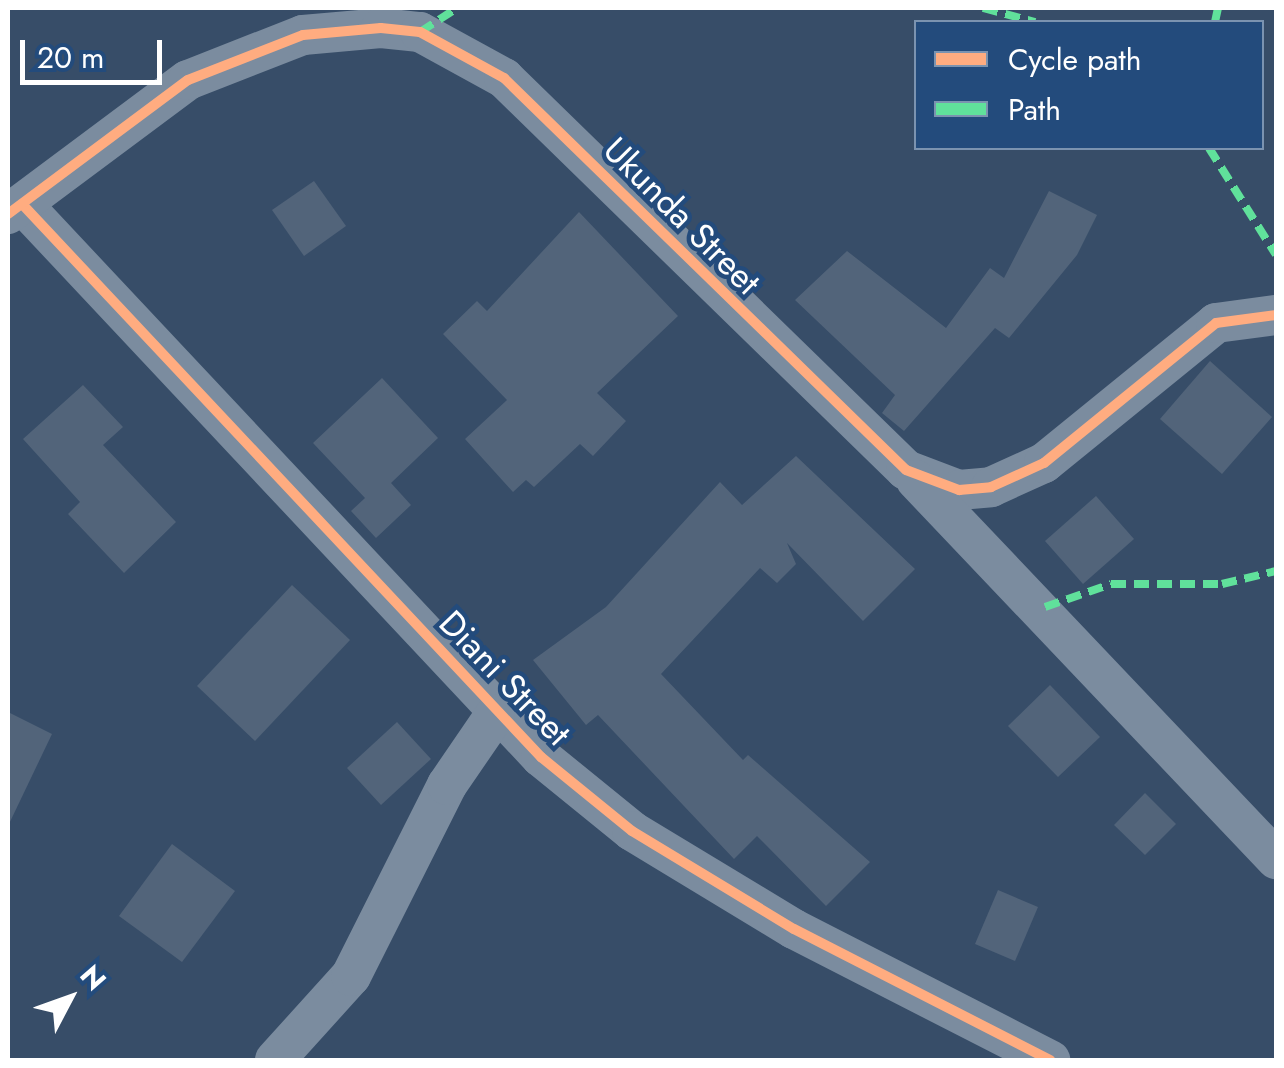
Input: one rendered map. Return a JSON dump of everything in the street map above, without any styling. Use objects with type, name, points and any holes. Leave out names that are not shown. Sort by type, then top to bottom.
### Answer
[{"type":"street","name":"Ukunda Street","points":[[15,209],[188,80],[253,50],[346,27],[420,32],[504,78],[906,470],[959,490],[992,487],[1044,462],[1216,323],[1276,315]]},
{"type":"street","name":"Diani Street","points":[[15,209],[494,714],[632,830],[794,929],[1050,1060]]},
{"type":"street","points":[[906,470],[1276,859]]},
{"type":"street","points":[[275,1060],[351,976],[447,785],[494,714]]},
{"type":"building","points":[[314,181],[346,226],[304,256],[272,210]]},
{"type":"building","points":[[1049,191],[1097,215],[1077,255],[1009,338],[995,328],[904,431],[882,413],[895,395],[795,300],[847,251],[946,328],[990,268],[1004,278]]},
{"type":"building","points":[[579,212],[678,316],[597,393],[626,421],[593,456],[580,444],[534,487],[526,480],[513,492],[465,439],[507,400],[443,334],[477,301],[487,311]]},
{"type":"building","points":[[1210,361],[1272,417],[1222,474],[1160,419]]},
{"type":"building","points":[[382,378],[438,438],[391,483],[411,505],[376,538],[351,511],[365,498],[313,443]]},
{"type":"building","points":[[83,385],[123,427],[103,445],[176,522],[124,573],[68,514],[80,502],[23,439]]},
{"type":"building","points":[[796,456],[915,569],[863,621],[787,543],[796,564],[777,583],[760,568],[661,674],[743,760],[748,755],[870,862],[826,906],[757,836],[734,859],[598,715],[586,725],[533,660],[606,607],[720,482],[742,505]]},
{"type":"building","points":[[1096,496],[1134,539],[1083,584],[1045,541]]},
{"type":"building","points":[[292,585],[350,640],[255,741],[197,686]]},
{"type":"building","points":[[1050,685],[1100,737],[1058,777],[1008,726]]},
{"type":"building","points":[[8,712],[52,734],[8,826]]},
{"type":"building","points":[[397,722],[431,759],[381,805],[347,768]]},
{"type":"building","points":[[1145,793],[1176,824],[1145,855],[1114,825]]},
{"type":"building","points":[[172,844],[235,891],[182,962],[119,916]]},
{"type":"building","points":[[998,890],[1038,907],[1015,961],[975,944]]},
{"type":"marked path","points":[[420,32],[457,8]]},
{"type":"marked path","points":[[983,8],[1028,20]]},
{"type":"marked path","points":[[1215,20],[1218,8]]},
{"type":"marked path","points":[[1210,150],[1276,255]]},
{"type":"marked path","points":[[1045,607],[1111,584],[1222,584],[1276,571]]},
{"type":"cycle path","points":[[8,214],[188,80],[303,35],[381,28],[420,32],[504,78],[906,470],[959,490],[991,487],[1044,463],[1216,323],[1276,315]]},
{"type":"cycle path","points":[[23,205],[541,757],[632,831],[794,929],[1050,1060]]}]
